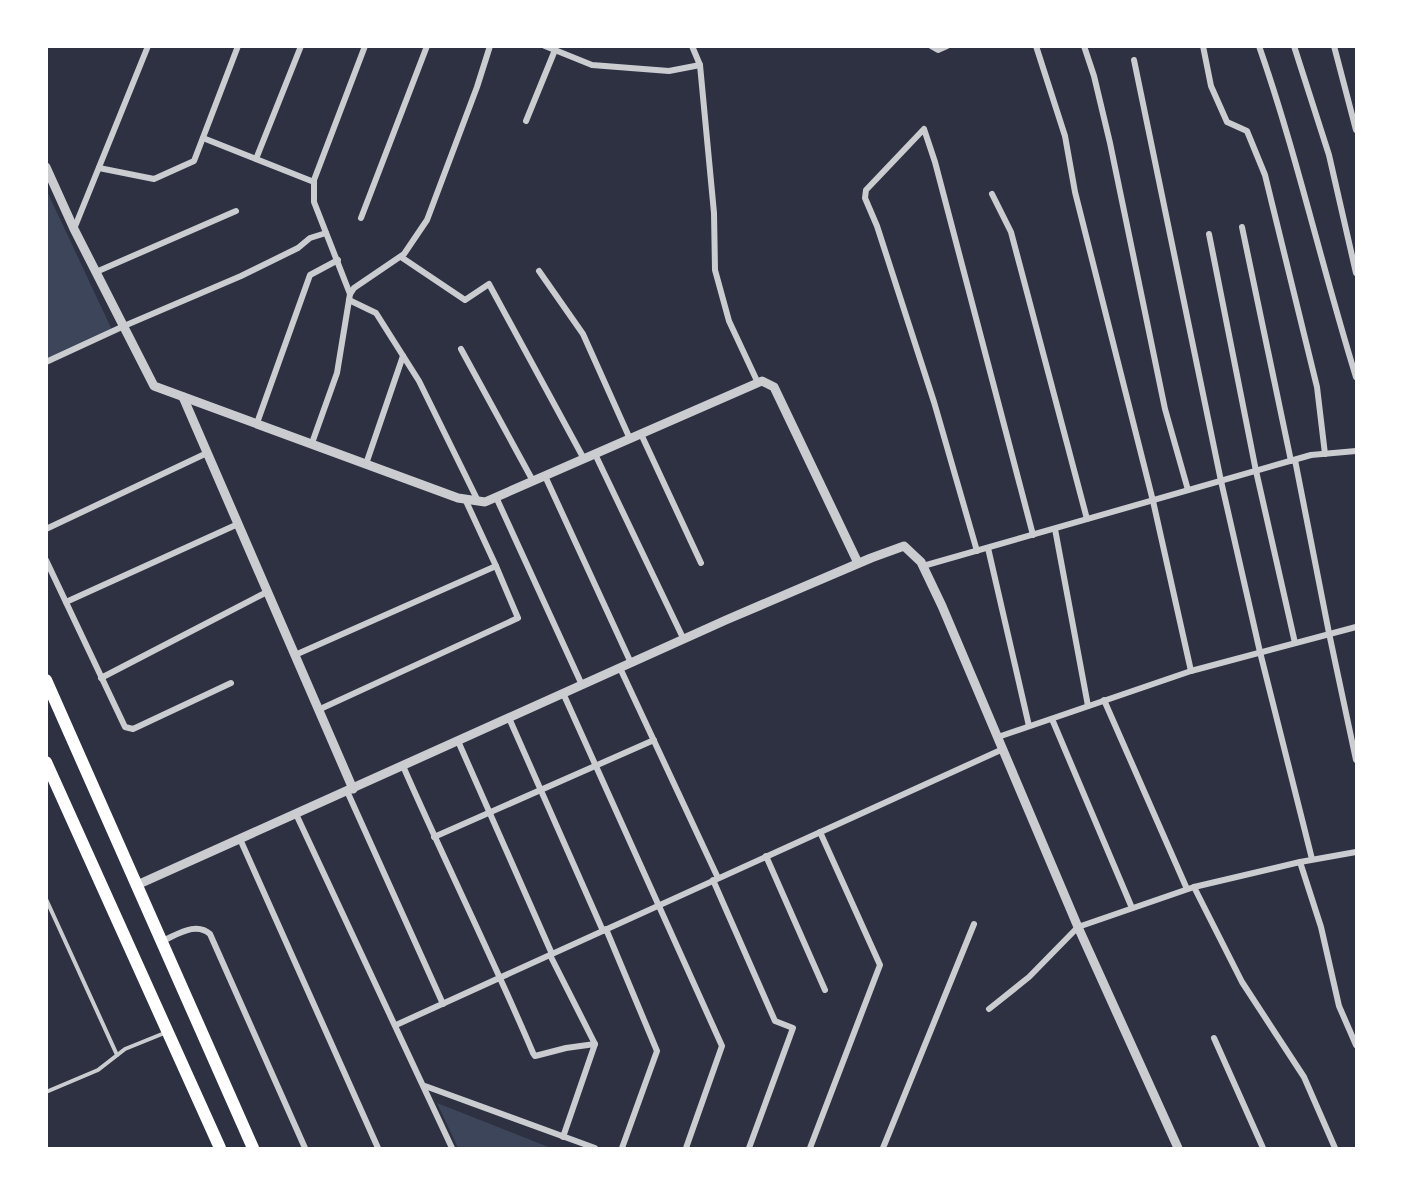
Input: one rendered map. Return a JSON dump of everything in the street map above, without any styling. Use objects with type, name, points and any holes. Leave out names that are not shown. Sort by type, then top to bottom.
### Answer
[{"type":"main road","points":[[46,680],[253,1149]]},
{"type":"main road","points":[[46,762],[220,1149]]},
{"type":"street","points":[[74,230],[147,46]]},
{"type":"street","points":[[99,168],[154,179],[194,161],[238,46]]},
{"type":"street","points":[[256,159],[301,46]]},
{"type":"street","points":[[365,46],[314,182],[314,202],[338,260],[350,297],[376,313],[419,381],[478,501]]},
{"type":"street","points":[[361,218],[427,46]]},
{"type":"street","points":[[312,443],[337,373],[350,297],[354,288],[401,257],[427,220],[490,46]]},
{"type":"street","points":[[545,46],[592,65],[669,70],[700,65]]},
{"type":"street","points":[[692,46],[700,65],[714,213],[715,270],[729,321],[758,383]]},
{"type":"street","points":[[931,46],[938,50],[947,46]]},
{"type":"street","points":[[1036,46],[1065,136],[1075,192],[1153,501],[1191,671]]},
{"type":"street","points":[[1084,46],[1094,76],[1112,153],[1165,409],[1188,490]]},
{"type":"street","points":[[1203,46],[1211,86],[1227,122],[1246,131],[1265,175],[1317,387],[1325,454]]},
{"type":"street","points":[[1258,46],[1297,166],[1326,280],[1356,378]]},
{"type":"street","points":[[1294,46],[1329,155],[1356,273]]},
{"type":"street","points":[[1334,46],[1356,130]]},
{"type":"street","points":[[526,121],[555,50]]},
{"type":"street","points":[[1134,60],[1221,481],[1260,652],[1312,859]]},
{"type":"street","points":[[977,551],[934,402],[877,226],[865,198],[866,190],[924,129],[935,162],[1033,535]]},
{"type":"street","points":[[203,138],[314,182]]},
{"type":"street","points":[[46,167],[74,230],[154,386],[458,498],[485,502],[762,381],[774,387],[858,563]]},
{"type":"street","points":[[992,195],[1011,232],[1087,519]]},
{"type":"street","points":[[96,272],[236,211]]},
{"type":"street","points":[[1242,227],[1356,760]]},
{"type":"street","points":[[46,362],[242,276],[298,248],[310,238],[326,233]]},
{"type":"street","points":[[1209,234],[1256,471],[1295,643]]},
{"type":"street","points":[[401,257],[465,300],[489,284],[584,459]]},
{"type":"street","points":[[257,423],[310,275],[338,260]]},
{"type":"street","points":[[539,271],[583,334],[630,439]]},
{"type":"street","points":[[461,349],[533,481]]},
{"type":"street","points":[[366,464],[403,356]]},
{"type":"street","points":[[183,396],[443,1004]]},
{"type":"street","points":[[641,434],[701,563]]},
{"type":"street","points":[[923,566],[1293,460],[1355,451],[1356,460]]},
{"type":"street","points":[[46,529],[207,453]]},
{"type":"street","points":[[595,454],[684,640]]},
{"type":"street","points":[[545,476],[631,663]]},
{"type":"street","points":[[496,497],[582,685]]},
{"type":"street","points":[[318,710],[518,618],[465,499]]},
{"type":"street","points":[[66,602],[238,524]]},
{"type":"street","points":[[1054,529],[1088,706]]},
{"type":"street","points":[[137,885],[563,693],[858,563],[904,546],[923,566],[942,606],[1078,927],[1178,1149]]},
{"type":"street","points":[[988,548],[1029,726]]},
{"type":"street","points":[[46,560],[101,678],[128,729],[133,729],[231,683]]},
{"type":"street","points":[[295,655],[496,566]]},
{"type":"street","points":[[101,678],[267,592]]},
{"type":"street","points":[[998,737],[1191,671],[1356,627]]},
{"type":"street","points":[[620,668],[716,879],[775,1021],[792,1028],[748,1149]]},
{"type":"street","points":[[563,693],[722,1046],[686,1149]]},
{"type":"street","points":[[1104,700],[1191,888],[1242,981],[1304,1077],[1335,1149]]},
{"type":"street","points":[[510,718],[657,1051],[622,1149]]},
{"type":"street","points":[[1052,718],[1132,908]]},
{"type":"street","points":[[434,837],[654,740]]},
{"type":"street","points":[[458,741],[551,954],[595,1044],[563,1137]]},
{"type":"street","points":[[396,1025],[1003,749]]},
{"type":"street","points":[[403,766],[535,1056],[595,1044]]},
{"type":"street","points":[[296,814],[452,1149]]},
{"type":"street","points":[[810,1149],[880,965],[820,832]]},
{"type":"street","points":[[240,839],[378,1149]]},
{"type":"street","points":[[989,1009],[1029,977],[1078,927],[1191,888],[1312,859],[1356,852]]},
{"type":"street","points":[[766,856],[825,990]]},
{"type":"street","points":[[1300,862],[1321,927],[1338,1006],[1356,1045]]},
{"type":"street","points":[[883,1149],[974,924]]},
{"type":"street","points":[[162,941],[195,927],[204,929],[210,934],[304,1149]]},
{"type":"street","points":[[1214,1038],[1263,1149]]},
{"type":"street","points":[[424,1086],[595,1149]]},
{"type":"lane","points":[[46,899],[117,1055]]},
{"type":"lane","points":[[46,1092],[98,1070],[126,1049],[168,1032]]},
{"type":"shaded area","points":[[46,189],[112,330],[46,360]]},
{"type":"shaded area","points":[[437,1103],[551,1148],[458,1148]]}]
